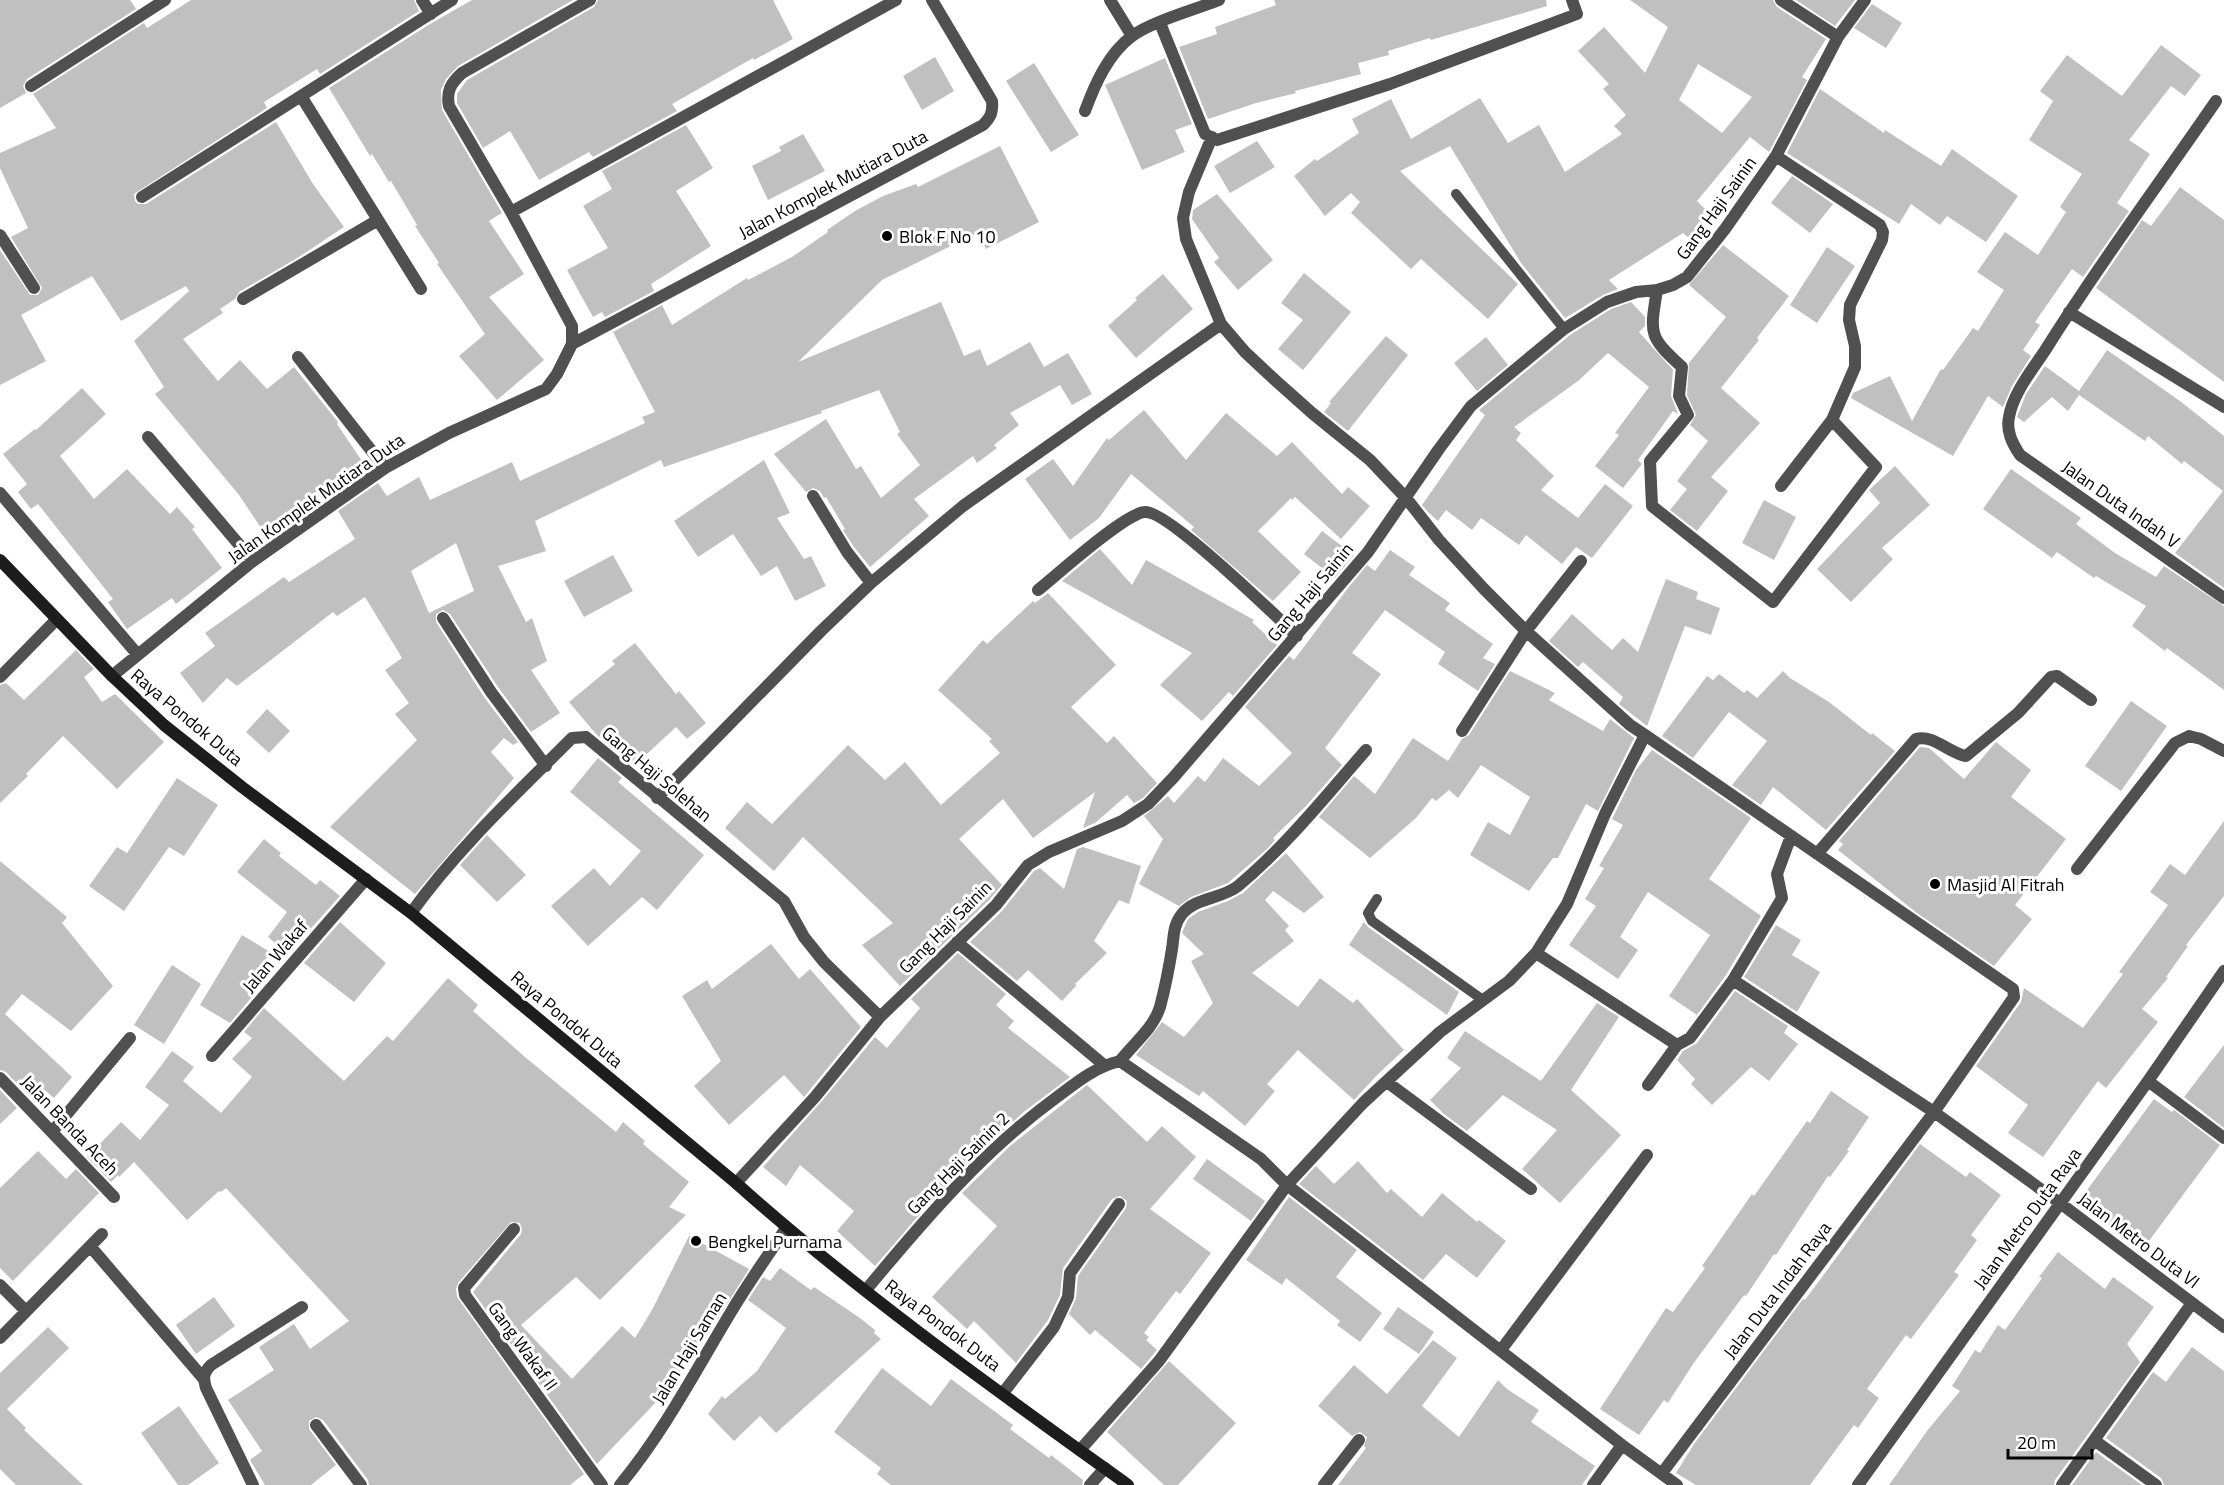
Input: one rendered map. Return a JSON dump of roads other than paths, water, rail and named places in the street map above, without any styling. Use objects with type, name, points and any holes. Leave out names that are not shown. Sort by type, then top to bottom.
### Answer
[{"type":"main road","name":"Raya Pondok Duta","points":[[0,560],[56,620],[164,725],[242,787],[411,913],[736,1183],[786,1228],[1128,1485]]},
{"type":"street","points":[[31,86],[165,0]]},
{"type":"street","points":[[422,0],[430,14]]},
{"type":"street","points":[[142,197],[452,0]]},
{"type":"street","points":[[572,344],[572,326],[511,212],[449,106],[447,95],[453,82],[462,73],[590,0]]},
{"type":"street","points":[[511,212],[896,0]]},
{"type":"street","name":"Jalan Komplek Mutiara Duta","points":[[112,676],[253,561],[386,468],[449,433],[546,389],[564,362],[572,344],[983,124],[990,118],[993,110],[992,101],[932,0]]},
{"type":"street","points":[[1110,0],[1132,36]]},
{"type":"street","points":[[1085,111],[1097,79],[1132,36],[1219,0]]},
{"type":"street","points":[[1160,23],[1205,134],[1217,140],[1380,87],[1577,14],[1572,0]]},
{"type":"street","points":[[1781,0],[1838,37]]},
{"type":"street","name":"Gang Haji Sainin","points":[[736,1183],[815,1097],[880,1017],[996,905],[1028,865],[1049,852],[1122,821],[1148,804],[1173,778],[1368,552],[1471,406],[1564,329],[1607,302],[1636,292],[1657,290],[1673,285],[1687,277],[1725,229],[1776,156],[1838,37],[1865,0]]},
{"type":"street","points":[[301,96],[421,289]]},
{"type":"street","points":[[2216,101],[2070,312],[2224,407]]},
{"type":"street","name":"Jalan Duta Indah Raya","points":[[1212,137],[1189,192],[1183,218],[1186,239],[1221,324],[1245,352],[1312,413],[1370,460],[1406,498],[1439,540],[1526,631],[1630,725],[2013,989],[2014,997],[1934,1112],[1662,1473]]},
{"type":"street","points":[[1776,156],[1880,225],[1883,232],[1882,240],[1850,305],[1849,320],[1855,346],[1855,367],[1832,420],[1781,486]]},
{"type":"street","points":[[243,299],[378,219]]},
{"type":"street","points":[[0,235],[34,288]]},
{"type":"street","points":[[1657,290],[1651,326],[1660,346],[1682,367],[1679,396],[1688,415],[1650,461],[1652,506],[1773,602],[1876,467],[1832,420]]},
{"type":"street","name":"Jalan Duta Indah V","points":[[2070,312],[2015,399],[2008,417],[2008,430],[2012,443],[2020,454],[2224,598]]},
{"type":"street","points":[[657,798],[821,631],[871,584],[963,506],[1221,324]]},
{"type":"street","points":[[298,357],[386,468]]},
{"type":"street","points":[[148,437],[253,561]]},
{"type":"street","points":[[0,493],[138,655]]},
{"type":"street","points":[[813,496],[847,552],[871,584]]},
{"type":"street","points":[[1038,590],[1105,535],[1130,518],[1145,512],[1155,514],[1168,522],[1227,571],[1297,636]]},
{"type":"street","points":[[1462,731],[1526,631],[1581,561]]},
{"type":"street","points":[[443,618],[490,692],[546,766]]},
{"type":"street","points":[[0,677],[56,620]]},
{"type":"street","points":[[1817,854],[1916,739],[1929,738],[1956,754],[1966,756],[2018,713],[2051,677],[2056,676],[2091,700]]},
{"type":"street","points":[[1080,1450],[1159,1361],[1287,1185],[1363,1103],[1440,1032],[1522,969],[1536,953],[1567,904],[1605,814],[1645,735]]},
{"type":"street","points":[[2077,869],[2175,743],[2189,735],[2224,751]]},
{"type":"street","name":"Gang Haji Solehan","points":[[411,913],[427,891],[485,825],[573,738],[586,737],[784,901],[804,937],[824,962],[880,1017]]},
{"type":"street","points":[[1366,750],[1291,836],[1240,883],[1230,891],[1200,902],[1181,915],[1174,930],[1160,1007],[1152,1025],[1120,1061],[1261,1159],[1287,1185],[1622,1446],[1677,1485]]},
{"type":"street","points":[[1648,1084],[1677,1045],[1690,1038],[1733,981],[1782,897],[1777,874],[1791,836]]},
{"type":"street","name":"Jalan Wakaf","points":[[212,1056],[366,879]]},
{"type":"street","points":[[957,942],[1104,1065]]},
{"type":"street","points":[[1536,953],[1677,1045]]},
{"type":"street","name":"Jalan Metro Duta Raya","points":[[1858,1485],[2148,1081],[2224,971]]},
{"type":"street","name":"Jalan Metro Duta VI","points":[[1733,981],[1934,1112],[2060,1203],[2224,1327]]},
{"type":"street","points":[[52,1132],[130,1038]]},
{"type":"street","name":"Gang Haji Sainin 2","points":[[866,1290],[899,1249],[986,1155],[1022,1123],[1080,1080],[1104,1065],[1120,1061]]},
{"type":"street","name":"Jalan Banda Aceh","points":[[0,1078],[114,1197]]},
{"type":"street","points":[[2148,1081],[2224,1138]]},
{"type":"street","points":[[1387,1082],[1531,1189]]},
{"type":"street","points":[[1501,1350],[1647,1155]]},
{"type":"street","points":[[1003,1393],[1054,1327],[1068,1297],[1070,1273],[1119,1204]]},
{"type":"street","name":"Jalan Haji Saman","points":[[620,1485],[634,1469],[688,1385],[732,1310],[786,1228]]},
{"type":"street","name":"Gang Wakaf II","points":[[514,1229],[464,1288],[465,1295],[602,1485]]},
{"type":"street","points":[[0,1338],[102,1234]]},
{"type":"street","points":[[90,1246],[203,1378],[253,1485]]},
{"type":"street","points":[[0,1285],[26,1311]]},
{"type":"street","points":[[2062,1485],[2192,1303]]},
{"type":"street","points":[[203,1378],[205,1371],[211,1365],[302,1307]]},
{"type":"street","points":[[316,1425],[361,1485]]},
{"type":"street","points":[[1324,1485],[1359,1440]]},
{"type":"street","points":[[2094,1440],[2156,1485]]},
{"type":"street","points":[[1593,1485],[1622,1446]]},
{"type":"street","points":[[1090,1485],[1105,1468]]},
{"type":"lane","points":[[1456,194],[1564,329]]},
{"type":"lane","points":[[1377,899],[1368,913],[1372,921],[1483,1000]]},
{"type":"place","name":"Blok F No 10","points":[[887,236]]},
{"type":"place","name":"Masjid Al Fitrah","points":[[1935,884]]},
{"type":"place","name":"Bengkel Purnama","points":[[696,1241]]}]
